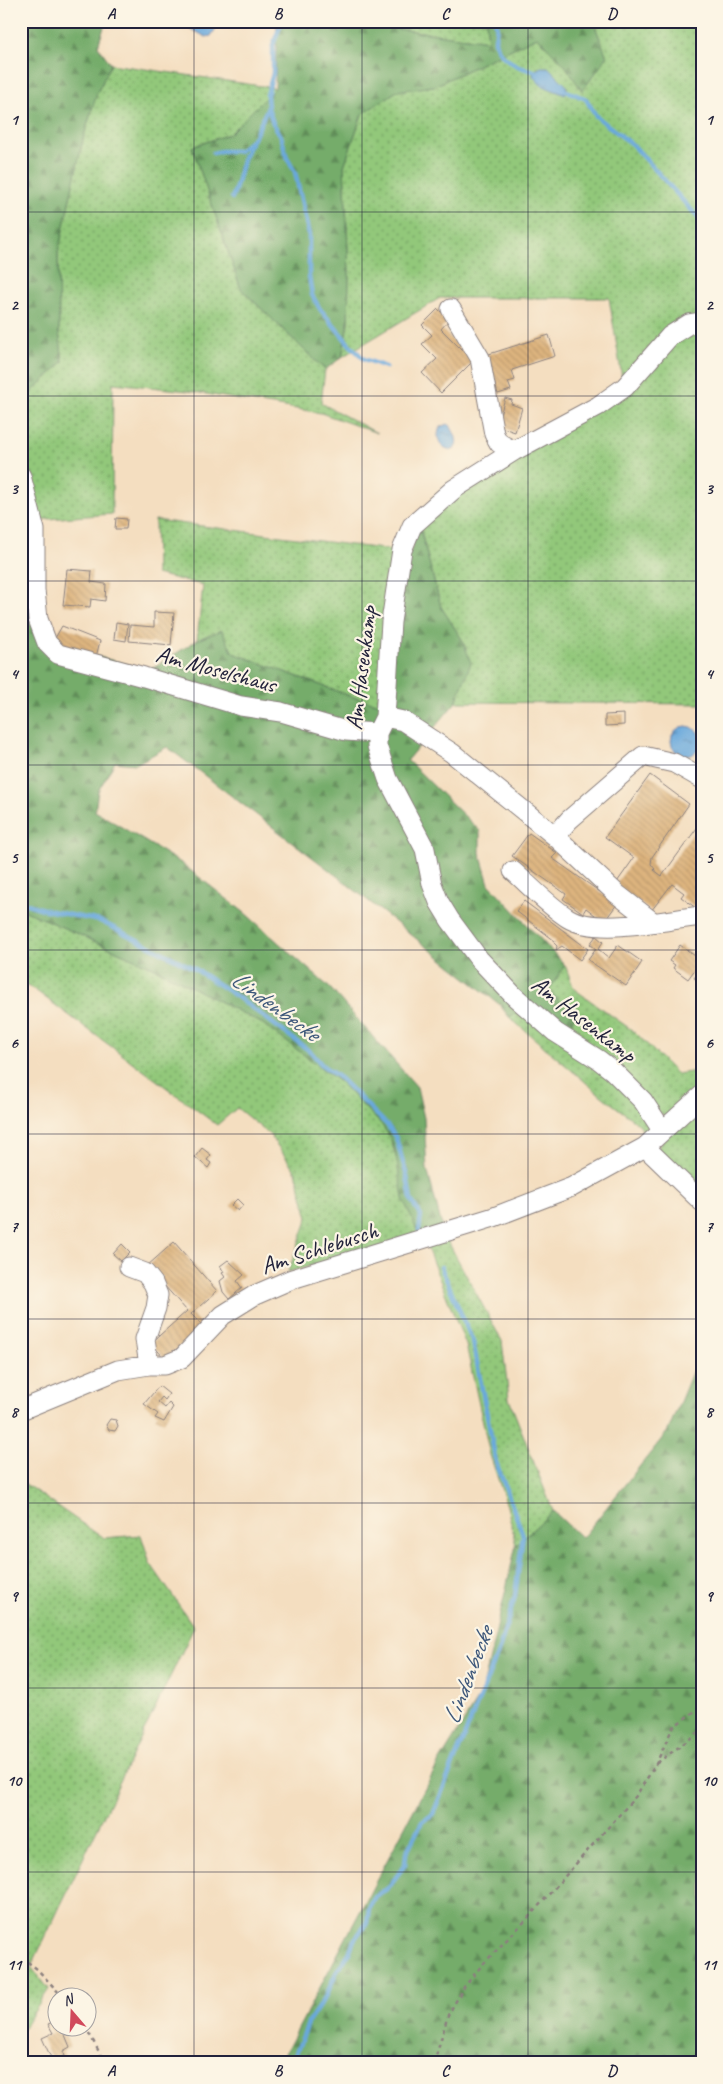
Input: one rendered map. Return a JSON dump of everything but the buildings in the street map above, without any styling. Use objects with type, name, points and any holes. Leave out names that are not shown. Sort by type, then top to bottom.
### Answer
[{"type":"street","points":[[451,309],[480,358],[494,434],[500,443],[514,451]]},
{"type":"street","name":"Am Hasenkamp","points":[[662,1130],[643,1101],[613,1072],[599,1060],[555,1032],[514,996],[480,959],[450,920],[439,902],[432,884],[425,849],[388,779],[378,746],[391,622],[402,550],[412,526],[454,489],[514,451],[598,406],[626,387],[670,336],[690,324],[702,322]]},
{"type":"street","name":"Am Moselshaus","points":[[21,476],[34,530],[35,590],[38,618],[47,643],[58,654],[241,706],[281,712],[346,732],[403,722],[452,753],[555,836],[617,894],[653,922]]},
{"type":"street","points":[[555,836],[569,820],[643,756],[674,763],[702,779]]},
{"type":"street","points":[[513,871],[570,919],[592,925],[622,926],[702,916]]},
{"type":"street","name":"Am Schlebusch","points":[[21,1410],[112,1372],[149,1365],[165,1365],[182,1358],[224,1315],[271,1288],[292,1279],[420,1241],[510,1211],[572,1187],[645,1147],[702,1095]]},
{"type":"street","points":[[645,1147],[702,1202]]},
{"type":"street","points":[[129,1267],[145,1273],[158,1295],[156,1308],[145,1339],[149,1365]]},
{"type":"path","points":[[434,2063],[448,2016],[464,1988],[483,1964],[527,1919],[636,1796],[656,1764],[673,1727],[702,1706]]},
{"type":"path","points":[[656,1764],[702,1730]]},
{"type":"path","points":[[21,1957],[37,1969],[53,1986]]},
{"type":"path","points":[[90,2036],[103,2059],[99,2063]]},
{"type":"green space","points":[[21,21],[106,21],[98,46],[111,64],[97,93],[83,139],[58,253],[59,332],[63,362],[21,402]]},
{"type":"green space","points":[[277,21],[360,21],[391,28],[488,41],[486,21],[593,21],[607,57],[582,91],[564,64],[537,37],[434,86],[397,91],[362,114],[344,166],[349,272],[348,323],[342,357],[325,370],[241,289],[192,147],[229,134],[275,88]]},
{"type":"green space","points":[[360,21],[486,21],[488,41],[391,28]]},
{"type":"green space","points":[[593,21],[702,21],[702,319],[622,378],[609,298],[440,298],[342,357],[348,323],[349,272],[344,166],[362,114],[397,91],[434,86],[537,37],[564,64],[583,90],[607,57]]},
{"type":"green space","points":[[111,64],[275,88],[229,134],[192,147],[241,289],[325,370],[321,403],[377,433],[321,413],[188,391],[113,383],[112,514],[35,520],[33,504],[21,465],[21,402],[63,362],[59,332],[58,253],[83,139],[97,93]]},
{"type":"green space","points":[[702,329],[702,704],[456,702],[470,663],[463,641],[441,607],[419,524],[510,460],[569,428],[673,339]]},
{"type":"green space","points":[[21,465],[33,504],[44,643],[150,670],[197,640],[222,630],[233,653],[353,697],[381,704],[402,577],[419,525],[441,607],[463,641],[471,663],[456,702],[407,760],[480,831],[480,853],[489,884],[565,965],[549,990],[574,1017],[567,1032],[530,1005],[509,1017],[499,1004],[333,873],[167,747],[136,764],[115,762],[98,791],[95,811],[181,863],[245,913],[330,988],[417,1087],[424,1118],[427,1169],[443,1230],[420,1237],[403,1199],[395,1150],[390,1137],[382,1125],[340,1082],[263,1024],[153,967],[21,909]]},
{"type":"green space","points":[[155,520],[399,551],[381,705],[353,697],[233,653],[210,634],[197,640],[203,585],[156,574]]},
{"type":"green space","points":[[21,909],[153,967],[263,1024],[340,1082],[382,1125],[390,1137],[420,1237],[288,1272],[308,1218],[296,1172],[270,1135],[237,1108],[217,1125],[35,990],[21,983]]},
{"type":"green space","points":[[565,965],[574,989],[636,1033],[677,1074],[697,1071],[702,1073],[702,1090],[665,1117],[567,1032],[549,990]]},
{"type":"green space","points":[[523,1009],[617,1080],[652,1128],[650,1135],[644,1135],[640,1125],[603,1097],[509,1017]]},
{"type":"green space","points":[[702,1101],[702,1197],[657,1149],[669,1132]]},
{"type":"green space","points":[[445,1236],[502,1341],[509,1399],[553,1511],[516,1545],[507,1506],[490,1455],[466,1345],[425,1243]]},
{"type":"green space","points":[[702,1348],[702,2063],[280,2063],[439,1762],[482,1692],[516,1545],[553,1511],[582,1538],[668,1431]]},
{"type":"green space","points":[[21,1481],[103,1538],[141,1535],[150,1563],[194,1627],[31,1967],[48,1988],[48,1991],[21,2032]]},
{"type":"water","points":[[190,21],[220,22],[211,36],[206,37],[189,28]]},
{"type":"water","points":[[541,67],[548,67],[566,85],[567,91],[565,95],[541,85],[533,76],[534,71]]},
{"type":"water","points":[[447,424],[450,425],[457,441],[453,450],[445,448],[438,439],[440,427]]},
{"type":"water","points":[[686,726],[697,730],[701,741],[697,752],[686,756],[675,752],[671,741],[675,730]]},
{"type":"waterway","points":[[282,21],[273,45],[273,73],[267,95],[268,108],[273,123],[281,136],[287,158],[295,172],[309,235],[309,276],[312,295],[320,309],[364,359],[386,367]]},
{"type":"waterway","points":[[495,21],[497,28],[495,41],[500,52],[516,65],[534,71]]},
{"type":"waterway","points":[[567,91],[586,99],[596,116],[634,146],[702,222]]},
{"type":"waterway","points":[[213,153],[239,151],[254,138],[267,109]]},
{"type":"waterway","points":[[232,198],[247,149],[251,143]]},
{"type":"waterway","name":"Lindenbecke","points":[[21,902],[46,910],[100,921],[195,969],[236,996],[311,1052],[322,1065],[341,1079],[387,1125],[396,1138],[407,1176],[411,1200],[421,1216],[419,1231]]},
{"type":"waterway","name":"Lindenbecke","points":[[292,2063],[309,2021],[327,1994],[354,1940],[367,1923],[369,1908],[375,1896],[387,1889],[405,1865],[406,1853],[422,1822],[433,1814],[499,1650],[515,1596],[523,1535],[496,1462],[473,1342],[441,1267]]}]
